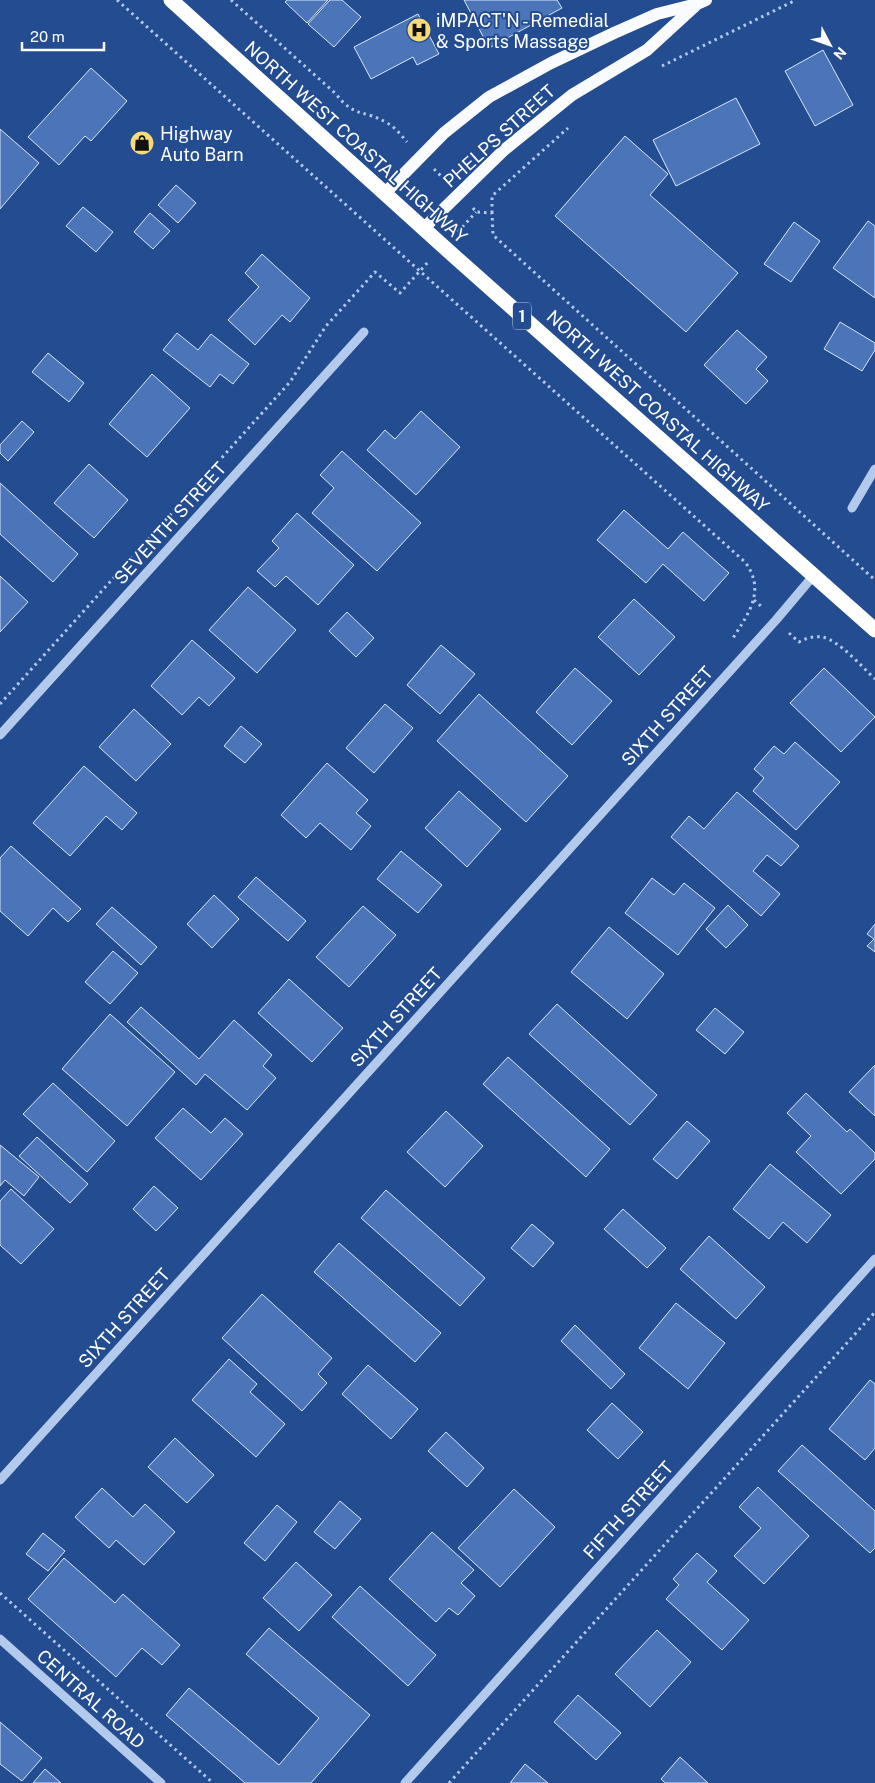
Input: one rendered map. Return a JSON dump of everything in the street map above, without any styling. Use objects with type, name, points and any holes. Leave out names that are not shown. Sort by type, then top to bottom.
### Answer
[{"type":"highway","name":"NORTH WEST COASTAL HIGHWAY","points":[[171,0],[875,630]]},
{"type":"main road","name":"PHELPS STREET","points":[[386,192],[444,133],[489,97],[551,63],[631,25],[658,14],[699,2]]},
{"type":"main road","name":"PHELPS STREET","points":[[424,228],[504,150],[572,95],[647,50],[699,2]]},
{"type":"street","name":"SEVENTH STREET","points":[[0,735],[364,332]]},
{"type":"street","points":[[852,508],[875,469]]},
{"type":"street","name":"SIXTH STREET","points":[[0,1480],[814,575]]},
{"type":"street","name":"FIFTH STREET","points":[[405,1783],[875,1259]]},
{"type":"street","name":"CENTRAL ROAD","points":[[0,1639],[161,1783]]},
{"type":"path","points":[[117,0],[745,562],[751,570],[755,582],[754,600]]},
{"type":"path","points":[[231,0],[336,94],[344,104],[355,112],[387,122],[396,130]]},
{"type":"path","points":[[656,69],[796,0]]},
{"type":"path","points":[[569,126],[492,196],[493,235],[875,580]]},
{"type":"path","points":[[476,212],[492,213]]},
{"type":"path","points":[[0,704],[290,382],[326,326],[375,272],[400,293],[420,271]]},
{"type":"path","points":[[798,642],[808,638],[822,637],[834,642],[875,679]]},
{"type":"path","points":[[449,1783],[875,1312]]},
{"type":"path","points":[[0,1593],[213,1783]]},
{"type":"building","points":[[287,0],[328,0],[307,23],[285,2]]},
{"type":"building","points":[[330,0],[342,0],[361,17],[334,47],[308,24]]},
{"type":"building","points":[[464,0],[557,0],[562,8],[489,48]]},
{"type":"building","points":[[418,14],[439,54],[417,65],[413,57],[371,79],[354,47]]},
{"type":"building","points":[[823,50],[853,105],[815,126],[785,71]]},
{"type":"building","points":[[91,68],[127,101],[91,141],[85,136],[59,165],[28,137]]},
{"type":"building","points":[[736,98],[760,144],[676,186],[653,140]]},
{"type":"building","points":[[0,129],[39,163],[0,209]]},
{"type":"building","points":[[625,136],[668,174],[650,195],[738,273],[686,332],[555,216]]},
{"type":"building","points":[[176,185],[196,203],[178,223],[158,205]]},
{"type":"building","points":[[83,207],[113,232],[96,252],[66,226]]},
{"type":"building","points":[[150,213],[170,231],[153,249],[134,232]]},
{"type":"building","points":[[868,221],[875,226],[875,298],[833,268]]},
{"type":"building","points":[[794,222],[820,241],[791,282],[764,264]]},
{"type":"building","points":[[262,254],[310,298],[290,322],[282,315],[255,345],[228,320],[259,287],[245,273]]},
{"type":"building","points":[[840,322],[875,343],[875,350],[862,371],[824,349]]},
{"type":"building","points":[[737,330],[767,357],[756,369],[768,381],[746,404],[704,365]]},
{"type":"building","points":[[177,333],[198,350],[211,334],[249,364],[233,384],[220,374],[210,387],[163,350]]},
{"type":"building","points":[[48,353],[84,383],[69,402],[32,372]]},
{"type":"building","points":[[152,374],[190,408],[147,457],[109,424]]},
{"type":"building","points":[[421,411],[460,447],[416,495],[367,450],[385,430],[395,439]]},
{"type":"building","points":[[22,421],[34,432],[8,461],[0,453],[0,445]]},
{"type":"building","points":[[342,451],[421,523],[377,571],[312,513],[334,488],[320,475]]},
{"type":"building","points":[[89,464],[128,500],[94,538],[54,503]]},
{"type":"building","points":[[0,483],[78,554],[53,582],[0,534]]},
{"type":"building","points":[[624,510],[668,549],[683,532],[729,573],[704,601],[663,564],[646,583],[597,540]]},
{"type":"building","points":[[297,513],[354,565],[318,605],[286,576],[275,587],[257,571],[279,548],[272,541]]},
{"type":"building","points":[[0,576],[28,602],[0,632]]},
{"type":"building","points":[[248,587],[296,630],[257,673],[209,630]]},
{"type":"building","points":[[634,599],[675,637],[639,675],[598,637]]},
{"type":"building","points":[[347,612],[374,638],[356,657],[329,631]]},
{"type":"building","points":[[192,640],[235,678],[209,706],[199,697],[182,715],[151,686]]},
{"type":"building","points":[[441,645],[475,674],[440,714],[407,685]]},
{"type":"building","points":[[575,668],[612,701],[572,745],[536,712]]},
{"type":"building","points":[[824,668],[875,717],[841,752],[790,703]]},
{"type":"building","points":[[479,694],[568,776],[526,822],[437,741]]},
{"type":"building","points":[[385,704],[413,728],[374,773],[346,748]]},
{"type":"building","points":[[134,709],[171,744],[136,781],[99,747]]},
{"type":"building","points":[[241,726],[262,744],[245,763],[224,746]]},
{"type":"building","points":[[795,742],[840,782],[796,830],[753,791],[764,778],[754,769],[774,746],[784,754]]},
{"type":"building","points":[[327,763],[368,800],[356,813],[371,826],[351,850],[320,823],[306,838],[281,815]]},
{"type":"building","points":[[84,766],[137,813],[122,830],[106,816],[70,856],[33,823]]},
{"type":"building","points":[[459,791],[501,829],[467,867],[425,828]]},
{"type":"building","points":[[737,792],[799,846],[781,866],[767,855],[753,871],[780,894],[761,916],[671,837],[689,816],[704,829]]},
{"type":"building","points":[[11,846],[81,909],[68,922],[53,908],[28,936],[0,911],[0,858]]},
{"type":"building","points":[[401,851],[442,885],[418,913],[377,879]]},
{"type":"building","points":[[256,877],[306,921],[288,941],[238,897]]},
{"type":"building","points":[[652,878],[674,895],[684,883],[715,908],[678,955],[625,913]]},
{"type":"building","points":[[214,895],[239,919],[212,948],[187,924]]},
{"type":"building","points":[[728,905],[748,925],[726,948],[706,929]]},
{"type":"building","points":[[363,906],[396,935],[349,987],[316,957]]},
{"type":"building","points":[[112,907],[157,947],[141,965],[96,924]]},
{"type":"building","points":[[875,924],[875,952],[867,946],[874,939],[867,934]]},
{"type":"building","points":[[609,927],[664,974],[627,1019],[571,972]]},
{"type":"building","points":[[113,951],[138,973],[110,1004],[85,982]]},
{"type":"building","points":[[289,979],[343,1028],[312,1062],[258,1013]]},
{"type":"building","points":[[557,1004],[657,1095],[630,1125],[529,1034]]},
{"type":"building","points":[[141,1007],[199,1059],[234,1020],[272,1055],[263,1066],[276,1078],[247,1110],[205,1074],[196,1085],[127,1022]]},
{"type":"building","points":[[715,1008],[744,1032],[725,1054],[696,1030]]},
{"type":"building","points":[[110,1014],[175,1072],[127,1126],[62,1069]]},
{"type":"building","points":[[508,1057],[610,1149],[586,1177],[483,1084]]},
{"type":"building","points":[[875,1065],[875,1116],[849,1092]]},
{"type":"building","points":[[53,1083],[115,1141],[87,1172],[23,1114]]},
{"type":"building","points":[[806,1093],[847,1132],[850,1129],[875,1153],[875,1159],[841,1194],[796,1152],[811,1136],[787,1113]]},
{"type":"building","points":[[183,1108],[211,1133],[225,1118],[243,1134],[201,1180],[155,1138]]},
{"type":"building","points":[[446,1111],[483,1146],[445,1187],[407,1152]]},
{"type":"building","points":[[687,1121],[710,1141],[677,1179],[653,1159]]},
{"type":"building","points":[[37,1137],[88,1184],[70,1203],[19,1156]]},
{"type":"building","points":[[0,1145],[39,1177],[24,1196],[5,1180],[0,1186]]},
{"type":"building","points":[[770,1164],[831,1215],[807,1243],[783,1222],[769,1239],[733,1209]]},
{"type":"building","points":[[154,1186],[178,1208],[156,1231],[133,1209]]},
{"type":"building","points":[[11,1189],[54,1229],[21,1264],[0,1245],[0,1201]]},
{"type":"building","points":[[386,1190],[485,1278],[460,1306],[361,1218]]},
{"type":"building","points":[[623,1209],[666,1248],[647,1268],[604,1229]]},
{"type":"building","points":[[532,1224],[554,1243],[533,1267],[511,1248]]},
{"type":"building","points":[[709,1236],[765,1287],[736,1319],[680,1269]]},
{"type":"building","points":[[339,1243],[441,1333],[415,1362],[314,1272]]},
{"type":"building","points":[[262,1294],[332,1358],[318,1374],[327,1383],[302,1411],[222,1338]]},
{"type":"building","points":[[676,1303],[725,1343],[688,1389],[639,1348]]},
{"type":"building","points":[[575,1325],[625,1374],[611,1389],[561,1341]]},
{"type":"building","points":[[229,1359],[257,1384],[250,1392],[285,1424],[256,1457],[192,1400]]},
{"type":"building","points":[[368,1365],[418,1409],[391,1439],[342,1394]]},
{"type":"building","points":[[870,1380],[875,1384],[875,1448],[865,1460],[829,1429]]},
{"type":"building","points":[[612,1403],[643,1432],[618,1459],[587,1430]]},
{"type":"building","points":[[446,1432],[484,1468],[467,1487],[428,1451]]},
{"type":"building","points":[[175,1438],[214,1475],[187,1503],[148,1467]]},
{"type":"building","points":[[802,1445],[875,1511],[875,1548],[870,1553],[778,1471]]},
{"type":"building","points":[[758,1487],[809,1536],[764,1584],[734,1556],[761,1528],[739,1507]]},
{"type":"building","points":[[102,1488],[133,1517],[145,1504],[175,1532],[144,1565],[116,1540],[109,1548],[75,1517]]},
{"type":"building","points":[[514,1489],[555,1527],[500,1587],[458,1548]]},
{"type":"building","points":[[340,1501],[361,1519],[335,1549],[314,1532]]},
{"type":"building","points":[[277,1505],[297,1522],[265,1561],[244,1543]]},
{"type":"building","points":[[432,1532],[474,1570],[461,1583],[475,1596],[458,1615],[449,1608],[436,1622],[389,1579]]},
{"type":"building","points":[[43,1533],[65,1551],[48,1571],[26,1554]]},
{"type":"building","points":[[697,1553],[717,1571],[707,1582],[749,1620],[722,1650],[666,1599],[679,1585],[673,1579]]},
{"type":"building","points":[[64,1558],[115,1603],[123,1594],[180,1645],[162,1665],[142,1648],[116,1677],[28,1599]]},
{"type":"building","points":[[296,1562],[332,1595],[299,1631],[263,1598]]},
{"type":"building","points":[[360,1586],[436,1655],[408,1686],[332,1617]]},
{"type":"building","points":[[269,1628],[370,1715],[311,1783],[245,1783],[166,1715],[189,1688],[279,1765],[319,1718],[246,1654]]},
{"type":"building","points":[[657,1630],[691,1662],[650,1707],[615,1674]]},
{"type":"building","points":[[578,1695],[621,1733],[596,1760],[554,1722]]},
{"type":"building","points":[[0,1722],[42,1758],[22,1781],[0,1764]]},
{"type":"building","points":[[680,1757],[708,1783],[665,1783],[661,1779]]},
{"type":"building","points":[[525,1764],[548,1783],[510,1783]]},
{"type":"building","points":[[45,1769],[61,1783],[33,1783]]},
{"type":"place","name":"iMPACT'N - Remedial & Sports Massage","points":[[419,30]]},
{"type":"place","name":"Highway Auto Barn","points":[[142,143]]}]
